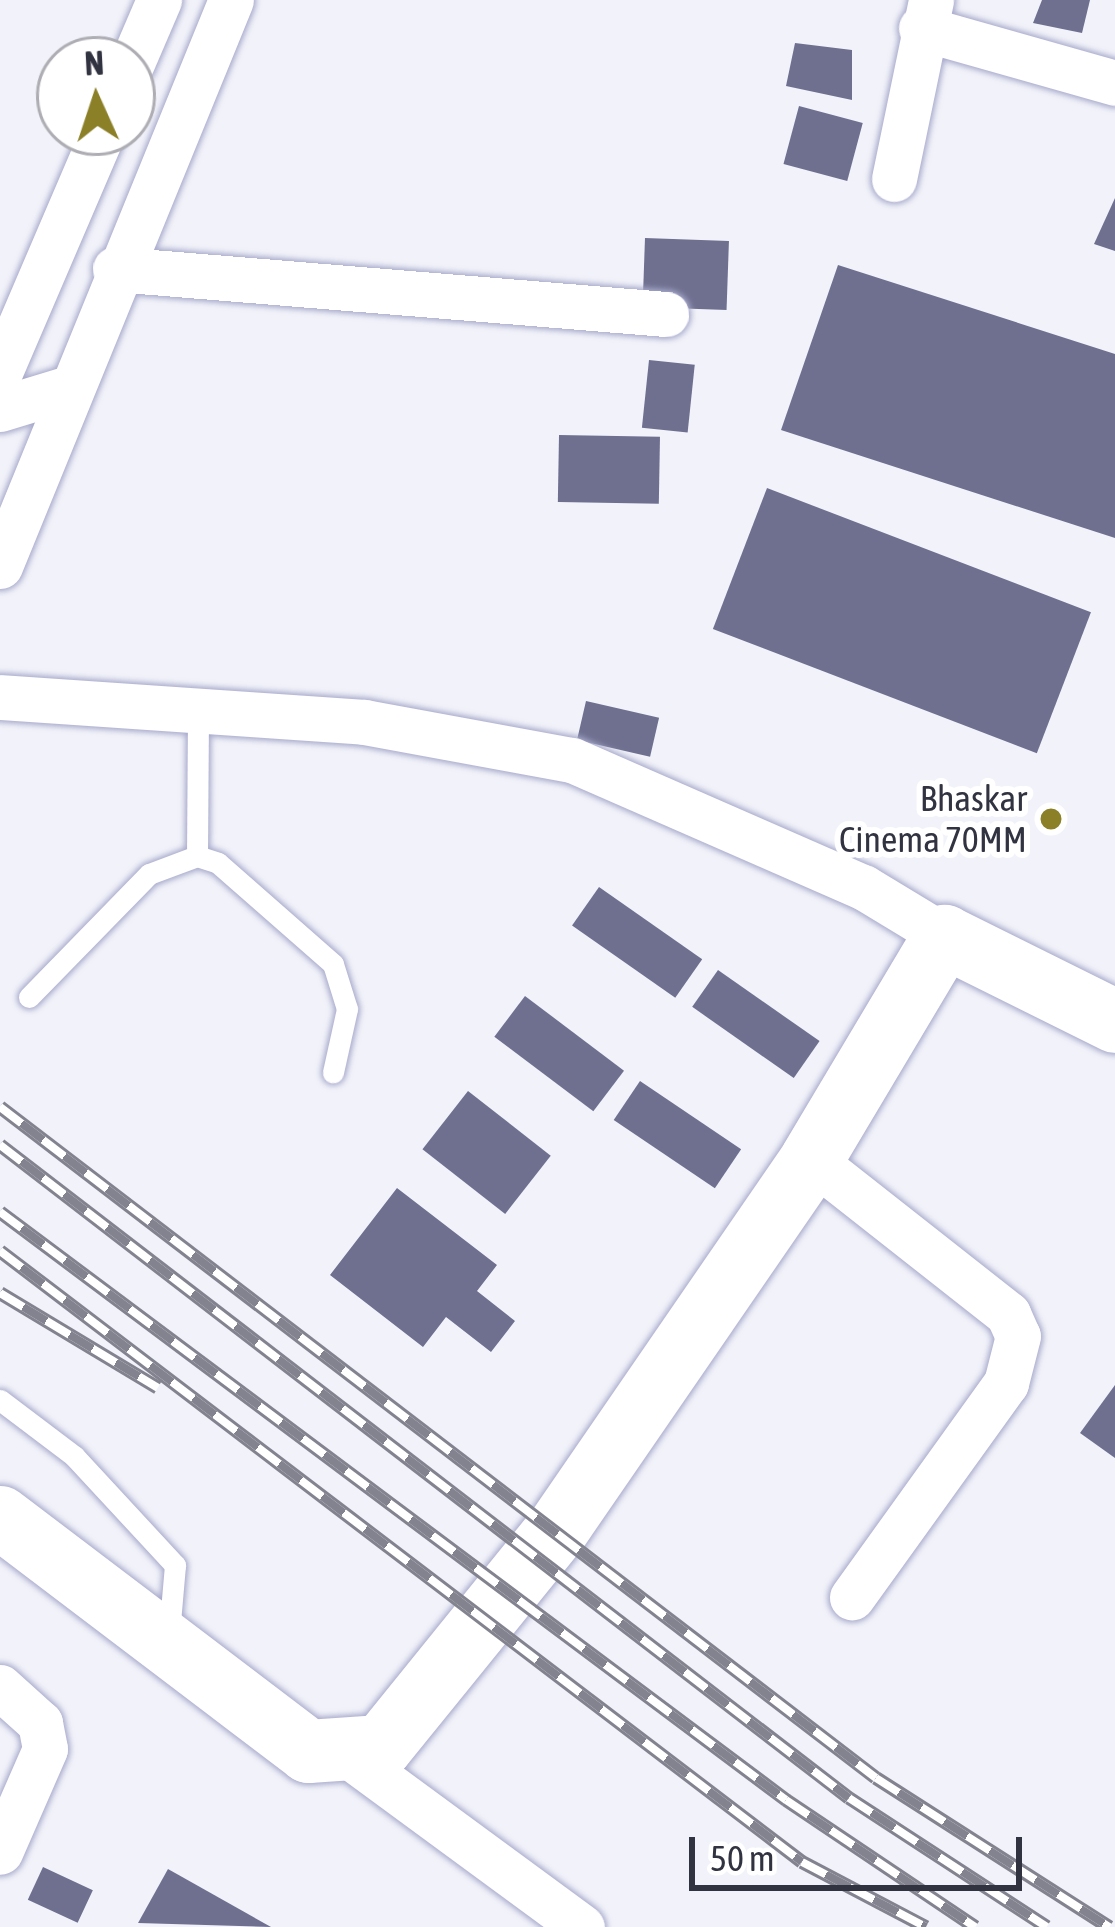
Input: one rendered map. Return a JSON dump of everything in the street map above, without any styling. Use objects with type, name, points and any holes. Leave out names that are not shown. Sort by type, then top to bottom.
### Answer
[{"type":"street","points":[[144,36],[159,0]]},
{"type":"street","points":[[0,566],[49,451],[115,269],[231,0]]},
{"type":"street","points":[[894,179],[926,14],[1115,83]]},
{"type":"street","points":[[0,372],[93,156]]},
{"type":"street","points":[[115,269],[666,314]]},
{"type":"street","points":[[0,411],[69,388]]},
{"type":"street","points":[[0,411],[49,451]]},
{"type":"street","points":[[0,697],[198,709],[472,735],[572,760],[863,887],[944,936],[1115,1022]]},
{"type":"street","points":[[0,1517],[308,1750],[349,1756],[381,1746],[557,1529],[811,1159],[944,936]]},
{"type":"street","points":[[811,1159],[1008,1314],[1018,1336],[1006,1383],[852,1597]]},
{"type":"street","points":[[0,1687],[40,1723],[45,1749],[0,1852]]},
{"type":"street","points":[[349,1756],[582,1927]]},
{"type":"lane","points":[[196,856],[198,709]]},
{"type":"lane","points":[[29,997],[149,874],[196,856],[218,862],[333,964],[347,1010],[333,1072]]},
{"type":"lane","points":[[0,1400],[74,1456],[175,1565],[168,1642]]},
{"type":"building","points":[[1042,0],[1090,0],[1082,33],[1033,23]]},
{"type":"building","points":[[795,43],[852,50],[852,100],[786,86]]},
{"type":"building","points":[[799,106],[863,123],[847,181],[783,164]]},
{"type":"building","points":[[1115,198],[1115,251],[1094,244]]},
{"type":"building","points":[[645,238],[729,241],[727,310],[643,307]]},
{"type":"building","points":[[838,265],[1115,354],[1115,538],[781,430]]},
{"type":"building","points":[[649,360],[695,365],[688,432],[642,428]]},
{"type":"building","points":[[559,435],[660,437],[659,504],[558,502]]},
{"type":"building","points":[[767,488],[1091,612],[1037,753],[713,629]]},
{"type":"building","points":[[586,701],[659,718],[650,757],[577,740]]},
{"type":"building","points":[[599,887],[702,959],[675,998],[572,926]]},
{"type":"building","points":[[718,970],[820,1041],[794,1078],[692,1007]]},
{"type":"building","points":[[525,996],[624,1071],[593,1111],[494,1037]]},
{"type":"building","points":[[640,1081],[741,1149],[715,1188],[614,1120]]},
{"type":"building","points":[[468,1091],[551,1156],[505,1214],[422,1149]]},
{"type":"building","points":[[397,1188],[497,1265],[477,1291],[515,1321],[491,1352],[446,1317],[423,1347],[330,1275]]},
{"type":"building","points":[[1115,1385],[1115,1458],[1080,1433]]},
{"type":"building","points":[[43,1867],[93,1890],[78,1923],[28,1900]]},
{"type":"building","points":[[168,1869],[271,1927],[138,1923]]},
{"type":"railway","points":[[0,1107],[876,1778],[1109,1927]]},
{"type":"railway","points":[[0,1145],[849,1798],[1047,1927]]},
{"type":"railway","points":[[0,1212],[786,1800],[975,1927]]},
{"type":"railway","points":[[0,1251],[802,1862],[926,1927]]},
{"type":"railway","points":[[0,1293],[158,1388]]},
{"type":"place","name":"Bhaskar Cinema 70MM","points":[[1051,819]]}]
